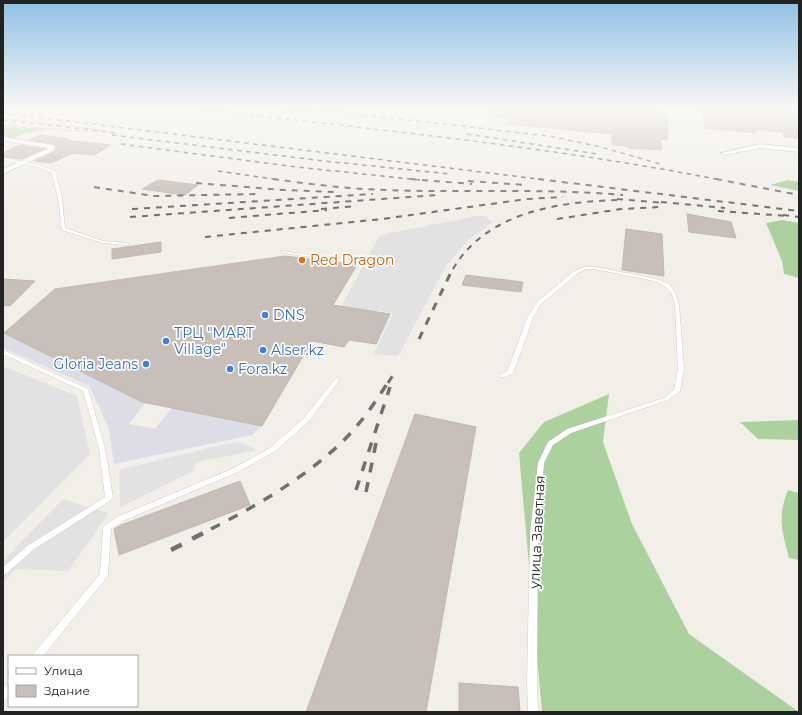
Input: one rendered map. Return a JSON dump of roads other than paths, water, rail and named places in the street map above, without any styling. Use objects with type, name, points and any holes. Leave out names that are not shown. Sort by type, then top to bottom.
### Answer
[{"type":"street","points":[[3,172],[53,148],[25,142]]},
{"type":"street","points":[[724,153],[760,146],[799,150]]},
{"type":"lane","points":[[3,159],[39,166],[54,172],[60,198],[63,229],[103,242],[127,244]]},
{"type":"lane","points":[[284,252],[363,263]]},
{"type":"lane","name":"улица Заветная","points":[[502,376],[511,371],[530,318],[539,302],[576,272],[585,268],[595,268],[655,280],[667,285],[673,292],[677,305],[681,370],[677,391],[666,399],[569,431],[550,444],[542,463],[534,533],[533,712]]},
{"type":"lane","points":[[3,352],[86,390],[102,448],[109,498],[30,548],[3,572]]},
{"type":"lane","points":[[38,655],[104,575],[107,528],[122,518],[236,470],[272,450],[306,420],[337,380]]},
{"type":"railway","points":[[172,142],[324,161],[450,174]]},
{"type":"railway","points":[[241,142],[546,180]]},
{"type":"railway","points":[[484,142],[590,157],[721,180]]},
{"type":"railway","points":[[521,142],[597,154]]},
{"type":"railway","points":[[579,142],[660,164]]},
{"type":"railway","points":[[121,144],[296,167],[412,179]]},
{"type":"railway","points":[[218,171],[274,179]]},
{"type":"railway","points":[[274,179],[329,186],[371,189],[415,191],[534,191],[623,195]]},
{"type":"railway","points":[[274,179],[280,180]]},
{"type":"railway","points":[[412,179],[472,184]]},
{"type":"railway","points":[[412,179],[420,180]]},
{"type":"railway","points":[[538,179],[799,211]]},
{"type":"railway","points":[[716,179],[799,195]]},
{"type":"railway","points":[[468,181],[525,185]]},
{"type":"railway","points":[[196,183],[284,190],[336,192]]},
{"type":"railway","points":[[94,187],[154,196],[257,194]]},
{"type":"railway","points":[[132,209],[373,194]]},
{"type":"railway","points":[[130,217],[437,195]]},
{"type":"railway","points":[[205,237],[382,219],[527,199],[563,197]]},
{"type":"railway","points":[[617,199],[665,203]]},
{"type":"railway","points":[[453,269],[468,249],[485,234],[506,222],[528,213],[575,203],[623,200]]},
{"type":"railway","points":[[661,202],[725,208]]},
{"type":"railway","points":[[321,209],[357,206]]},
{"type":"railway","points":[[557,219],[621,209],[660,207]]},
{"type":"railway","points":[[229,218],[327,210]]},
{"type":"railway","points":[[718,211],[788,216]]},
{"type":"railway","points":[[783,215],[799,217]]},
{"type":"railway","points":[[419,339],[453,268]]},
{"type":"railway","points":[[388,383],[396,370]]},
{"type":"railway","points":[[211,529],[278,492],[324,458],[339,445],[359,423],[388,382]]},
{"type":"railway","points":[[356,490],[390,387]]},
{"type":"railway","points":[[366,492],[376,443]]},
{"type":"railway","points":[[171,550],[213,528]]},
{"type":"place","name":"Red Dragon","points":[[302,260]]},
{"type":"place","name":"DNS","points":[[265,315]]},
{"type":"place","name":"ТРЦ \"MART Village\"","points":[[166,341]]},
{"type":"place","name":"Alser.kz","points":[[263,350]]},
{"type":"place","name":"Gloria Jeans","points":[[146,364]]},
{"type":"place","name":"Fora.kz","points":[[230,369]]}]
